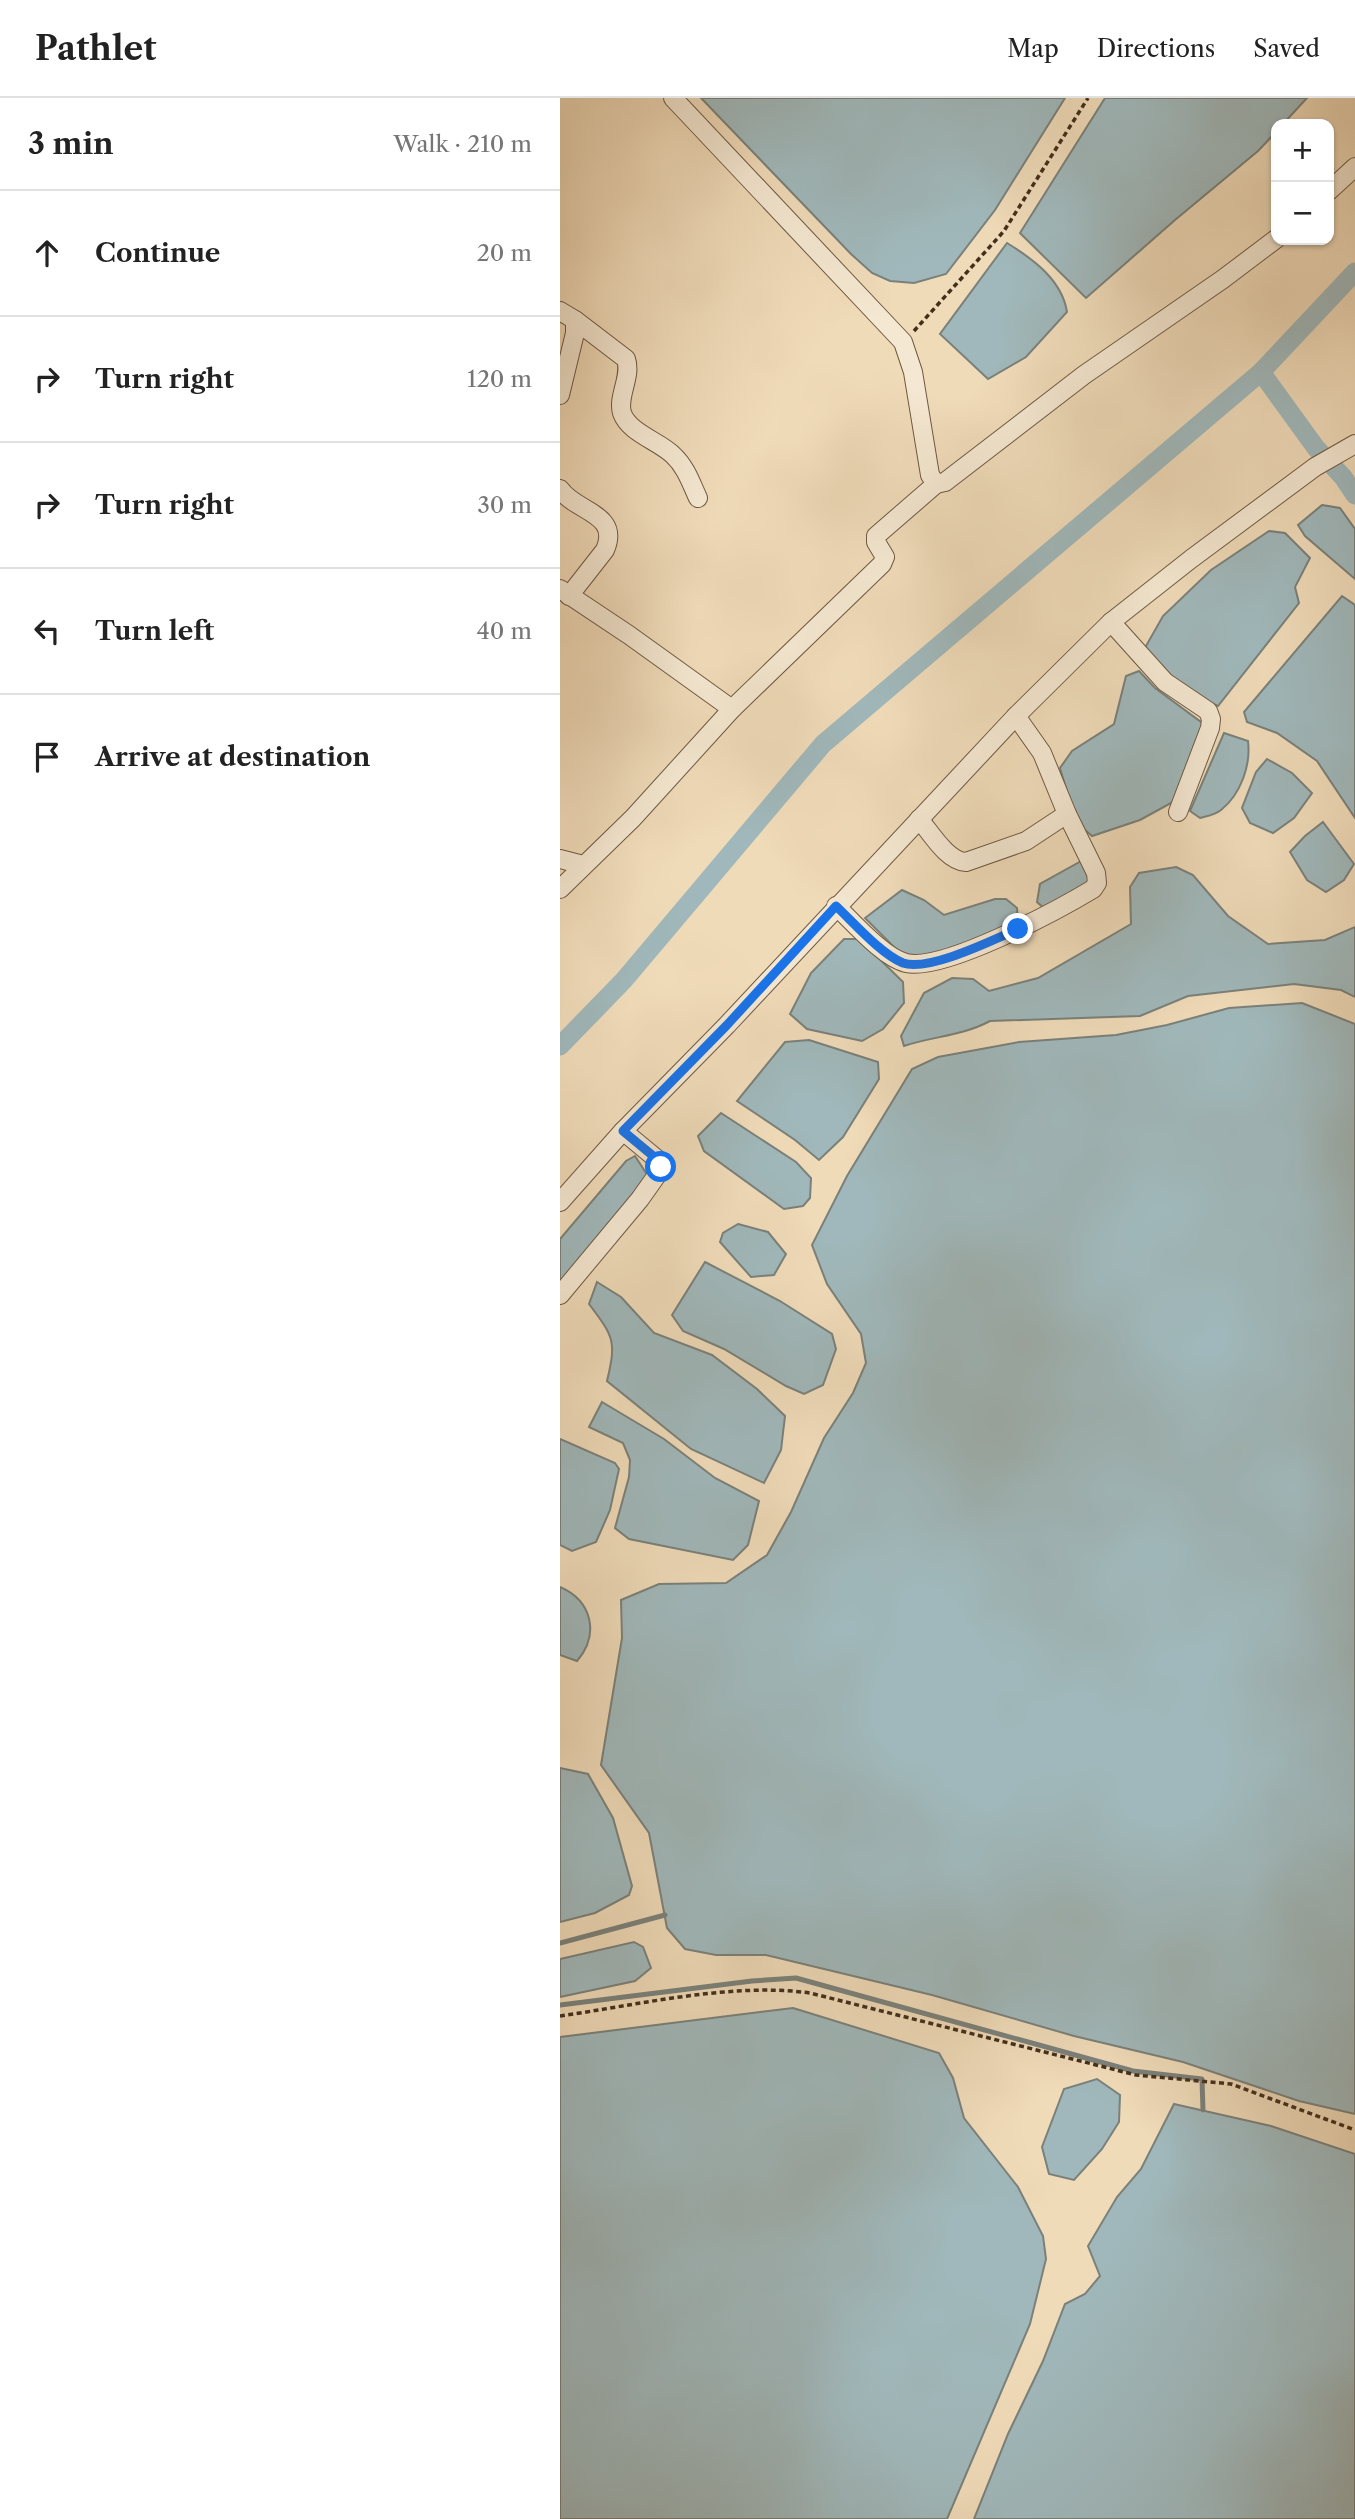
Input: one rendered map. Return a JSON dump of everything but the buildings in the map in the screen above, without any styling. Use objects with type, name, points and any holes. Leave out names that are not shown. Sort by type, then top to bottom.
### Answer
[{"type":"street","points":[[673,98],[903,342],[914,372],[930,475],[936,484]]},
{"type":"street","points":[[1334,186],[1355,167]]},
{"type":"street","points":[[560,889],[633,818],[732,709],[882,564],[885,557],[876,542],[876,536],[936,484],[945,482],[1083,375],[1271,243]]},
{"type":"street","points":[[560,395],[575,333],[568,316]]},
{"type":"street","points":[[568,316],[626,359],[628,374],[621,406],[625,418],[630,425],[678,460],[698,498]]},
{"type":"street","points":[[560,1202],[623,1131],[727,1025],[1016,716],[1111,622],[1315,467],[1355,444]]},
{"type":"street","points":[[560,489],[570,500],[601,518],[608,529],[609,541],[605,550],[565,592],[732,709]]},
{"type":"street","points":[[1111,622],[1165,682],[1208,711],[1211,719],[1178,812]]},
{"type":"street","points":[[836,906],[885,951],[904,963],[919,965],[966,951],[1028,924],[1093,889],[1097,883],[1096,873],[1067,814],[1042,753],[1016,716]]},
{"type":"street","points":[[919,819],[957,862],[966,862],[1026,841],[1067,814]]},
{"type":"street","points":[[560,859],[583,866]]},
{"type":"street","points":[[560,1295],[640,1199],[661,1167],[658,1160],[623,1131]]},
{"type":"path","points":[[903,342],[1004,231],[1088,98]]},
{"type":"path","points":[[560,2016],[727,1992],[784,1989],[810,1993],[1136,2075],[1231,2084],[1355,2130]]},
{"type":"water","points":[[701,98],[1065,98],[995,210],[946,274],[914,283],[890,281],[872,273]]},
{"type":"water","points":[[1105,98],[1307,98],[1288,119],[1271,119],[1271,137],[1258,151],[1086,298],[1020,233]]},
{"type":"water","points":[[1007,243],[1036,263],[1053,280],[1067,312],[1026,357],[988,379],[940,334]]},
{"type":"water","points":[[1322,505],[1340,508],[1355,529],[1355,579],[1305,536],[1298,525]]},
{"type":"water","points":[[1269,531],[1285,533],[1310,558],[1295,587],[1299,603],[1218,706],[1171,685],[1142,653],[1163,616],[1211,570]]},
{"type":"water","points":[[1342,596],[1355,605],[1355,818],[1317,761],[1277,733],[1247,722],[1244,712]]},
{"type":"water","points":[[1139,671],[1155,688],[1205,725],[1182,797],[1140,820],[1092,836],[1076,822],[1060,768],[1072,751],[1114,724],[1126,676]]},
{"type":"water","points":[[1224,733],[1248,741],[1246,769],[1239,787],[1228,803],[1216,813],[1200,818],[1190,811]]},
{"type":"water","points":[[1267,759],[1292,773],[1312,793],[1294,818],[1273,833],[1250,823],[1242,808],[1256,772]]},
{"type":"water","points":[[1323,822],[1354,864],[1344,880],[1326,892],[1307,880],[1290,852]]},
{"type":"water","points":[[1083,860],[1095,880],[1046,910],[1037,902],[1040,884]]},
{"type":"water","points":[[1176,867],[1193,875],[1228,916],[1268,944],[1325,940],[1355,927],[1355,997],[1341,990],[1294,984],[1188,996],[1140,1016],[990,1021],[969,1030],[904,1046],[901,1036],[924,993],[952,978],[973,979],[989,991],[1038,978],[1131,924],[1130,887],[1139,873]]},
{"type":"water","points":[[902,890],[924,900],[944,915],[995,899],[1006,899],[1017,908],[1018,922],[921,962],[897,950],[865,918]]},
{"type":"water","points":[[844,939],[859,939],[903,982],[904,1003],[883,1029],[862,1041],[807,1029],[790,1014],[811,973]]},
{"type":"water","points":[[1302,1003],[1355,1024],[1355,2114],[1299,2101],[1183,2062],[1074,2036],[932,1995],[766,1955],[716,1955],[685,1949],[667,1928],[649,1833],[601,1765],[622,1638],[621,1600],[659,1584],[726,1583],[767,1555],[791,1512],[824,1438],[853,1393],[866,1363],[861,1334],[827,1284],[812,1245],[847,1176],[912,1069],[938,1057],[1019,1042],[1116,1035],[1167,1025],[1229,1008]]},
{"type":"water","points":[[809,1040],[878,1062],[879,1079],[843,1137],[819,1160],[795,1140],[737,1101],[785,1042]]},
{"type":"water","points":[[721,1113],[796,1162],[811,1178],[810,1198],[803,1206],[784,1209],[704,1151],[698,1136]]},
{"type":"water","points":[[635,1156],[648,1176],[560,1286],[560,1239],[626,1161]]},
{"type":"water","points":[[738,1224],[768,1232],[786,1254],[774,1275],[751,1277],[720,1242],[723,1233]]},
{"type":"water","points":[[705,1262],[780,1301],[832,1334],[836,1349],[823,1385],[804,1394],[724,1349],[683,1331],[672,1315]]},
{"type":"water","points":[[597,1282],[621,1297],[654,1333],[712,1355],[757,1389],[785,1416],[781,1450],[764,1483],[691,1449],[607,1381],[612,1356],[611,1339],[589,1304]]},
{"type":"water","points":[[602,1402],[664,1439],[715,1478],[759,1501],[748,1545],[733,1560],[629,1539],[615,1528],[629,1477],[630,1460],[623,1443],[589,1427]]},
{"type":"water","points":[[560,1439],[615,1463],[619,1469],[610,1510],[596,1542],[572,1551],[560,1545]]},
{"type":"water","points":[[560,1587],[579,1601],[586,1609],[589,1619],[589,1640],[577,1661],[560,1655]]},
{"type":"water","points":[[560,1768],[588,1774],[613,1818],[632,1886],[629,1895],[595,1913],[560,1922]]},
{"type":"water","points":[[634,1942],[643,1947],[651,1968],[635,1981],[560,1997],[560,1959]]},
{"type":"water","points":[[793,2008],[939,2053],[953,2078],[964,2118],[1018,2187],[1043,2236],[1046,2259],[1030,2324],[947,2519],[560,2519],[560,2037]]},
{"type":"water","points":[[1097,2079],[1120,2095],[1119,2122],[1102,2149],[1074,2180],[1049,2174],[1042,2147],[1064,2089]]},
{"type":"water","points":[[1174,2104],[1271,2126],[1355,2154],[1355,2519],[974,2519],[1065,2304],[1085,2294],[1100,2276],[1088,2246],[1117,2197],[1141,2169]]},
{"type":"waterway","points":[[560,1046],[624,980],[823,744],[1261,372],[1355,272]]},
{"type":"waterway","points":[[1261,372],[1316,448],[1343,477],[1355,495]]},
{"type":"waterway","points":[[560,1943],[665,1915]]},
{"type":"waterway","points":[[560,2005],[796,1978],[1133,2071],[1202,2079],[1203,2110]]},
{"type":"route","points":[[661,1167],[658,1160],[623,1131],[727,1025],[836,906],[885,951],[904,963],[919,965],[966,951],[1018,929]]}]
